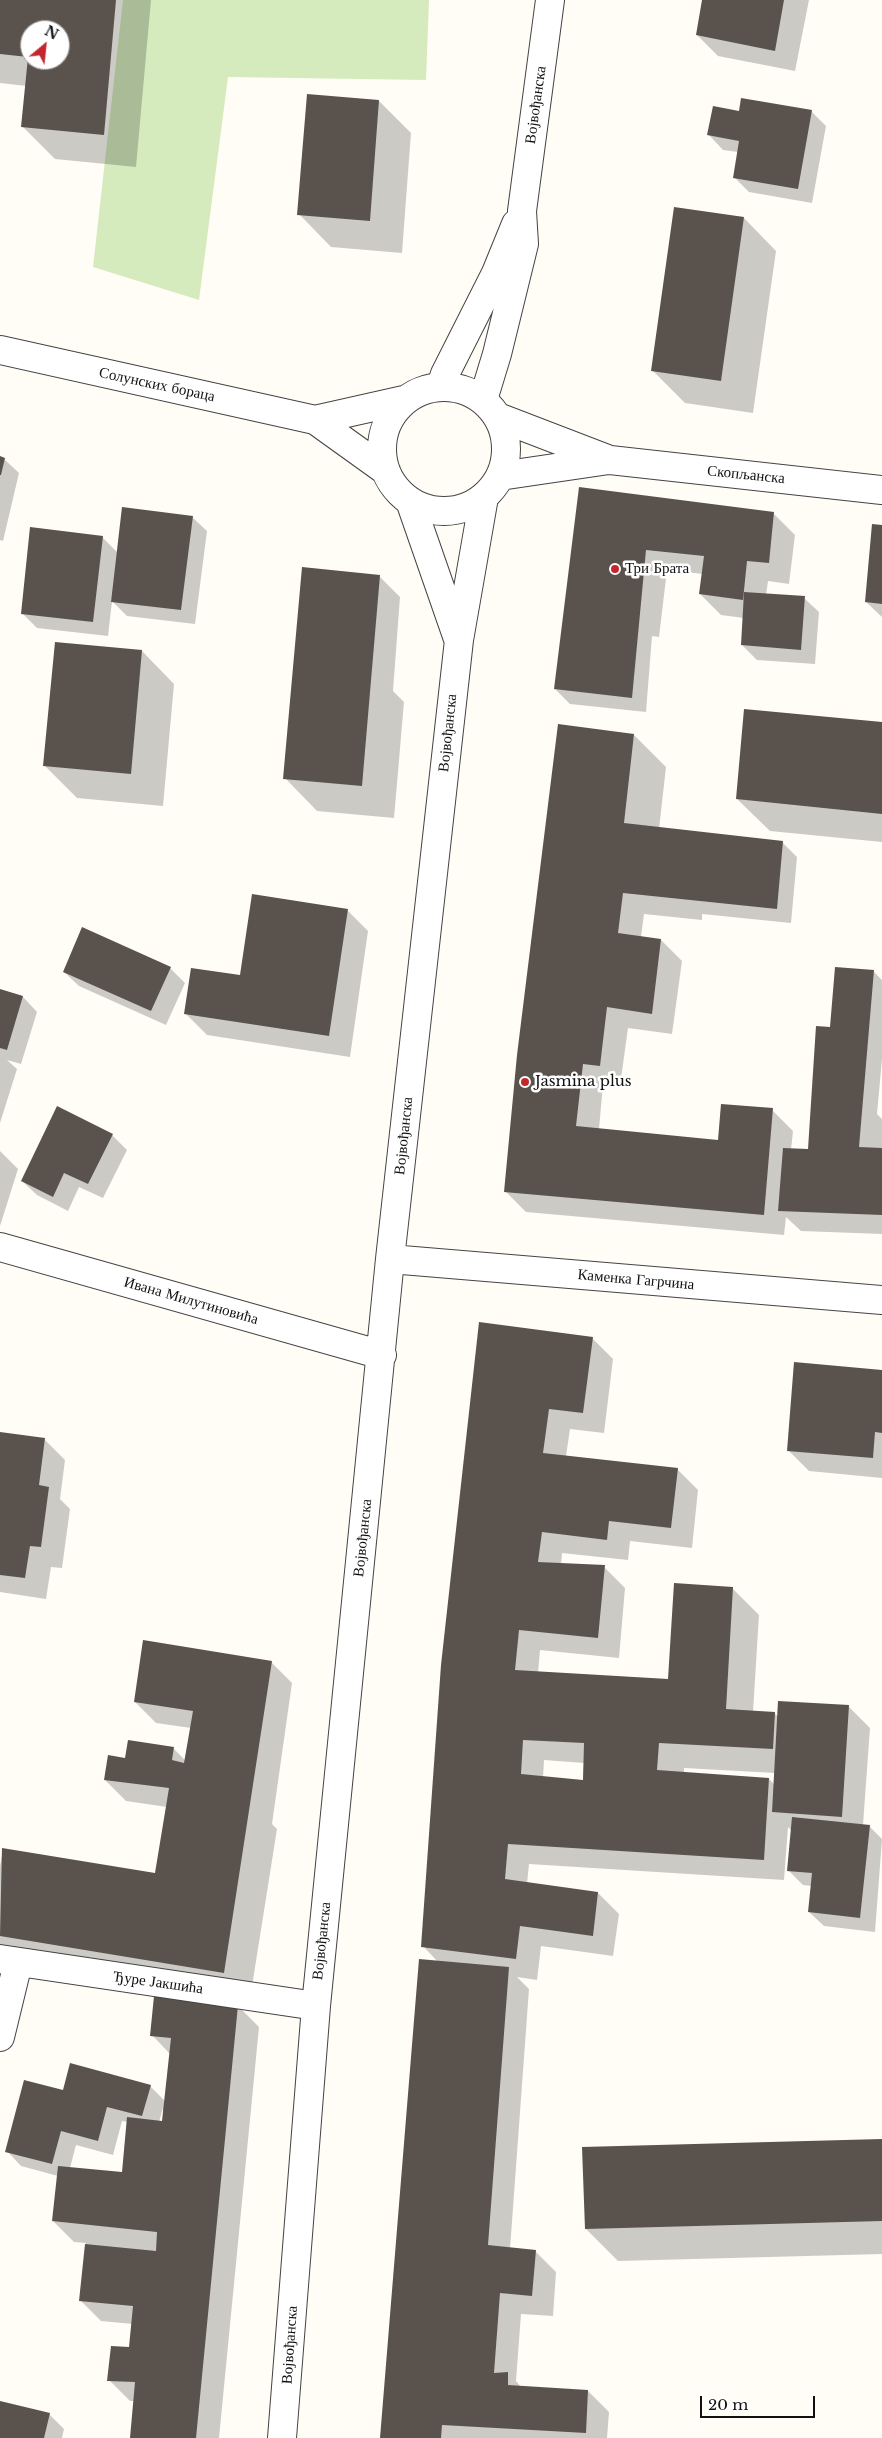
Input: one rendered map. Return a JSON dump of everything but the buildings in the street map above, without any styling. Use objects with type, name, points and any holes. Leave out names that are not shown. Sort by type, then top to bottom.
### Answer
[{"type":"street","name":"Војвођанска","points":[[491,408],[524,244],[522,211],[550,0]]},
{"type":"street","name":"Војвођанска","points":[[441,386],[445,374],[496,273],[522,211]]},
{"type":"street","name":"Солунских бораца","points":[[0,350],[315,420],[386,471]]},
{"type":"street","points":[[441,386],[470,392],[491,408],[504,431],[506,446],[506,462],[492,487],[467,507],[448,511],[428,509],[410,501],[395,488],[386,471],[381,452],[383,432],[391,415],[404,400],[421,390],[441,386]]},
{"type":"street","name":"Солунских бораца","points":[[315,420],[404,400]]},
{"type":"street","name":"Скопљанска","points":[[491,408],[610,460],[882,490]]},
{"type":"street","name":"Скопљанска","points":[[492,487],[610,460]]},
{"type":"street","name":"Војвођанска","points":[[282,2438],[316,2006],[382,1355],[390,1259],[458,640],[492,487]]},
{"type":"street","name":"Војвођанска","points":[[410,501],[458,640]]},
{"type":"street","name":"Ивана Милутиновића","points":[[0,1248],[382,1355]]},
{"type":"street","name":"Каменка Гагрчина","points":[[390,1259],[882,1300]]},
{"type":"street","points":[[0,2037],[9,1961]]},
{"type":"street","name":"Ђуре Јакшића","points":[[9,1961],[316,2006]]},
{"type":"green space","points":[[123,0],[429,0],[426,80],[228,77],[199,300],[93,267]]},
{"type":"place","name":"Три Брата","points":[[615,569]]},
{"type":"place","name":"Jasmina plus","points":[[525,1082]]}]
